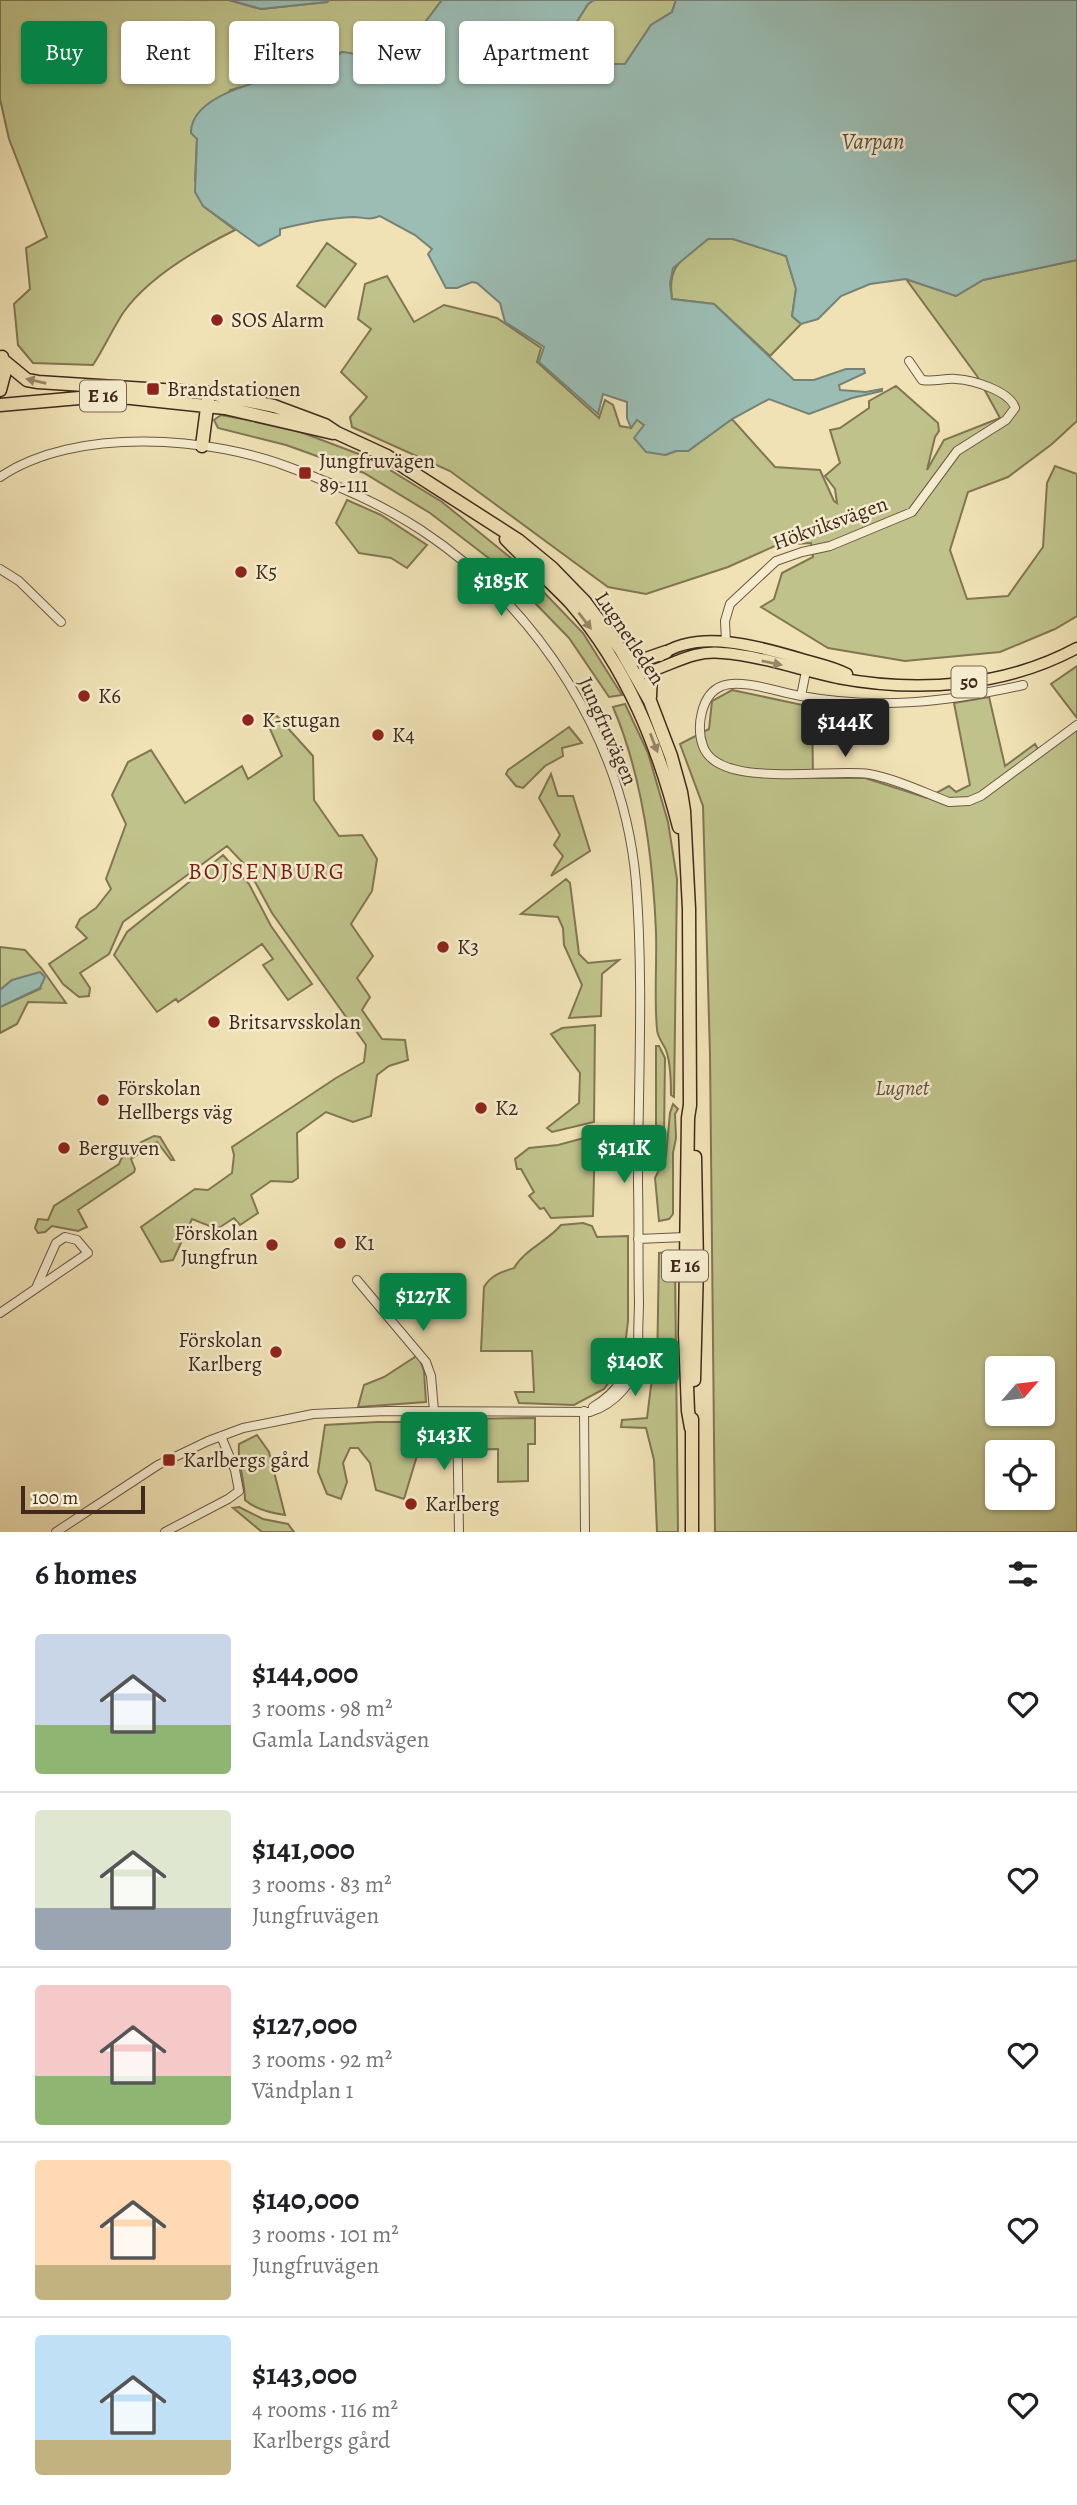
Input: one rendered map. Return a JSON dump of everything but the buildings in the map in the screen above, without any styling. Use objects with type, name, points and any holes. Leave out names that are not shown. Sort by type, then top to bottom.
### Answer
[{"type":"highway","name":"E 16","points":[[0,390],[4,381],[1,354]]},
{"type":"highway","name":"Lugnetleden","points":[[1,354],[27,380],[274,406],[326,425],[337,433],[387,456],[536,554],[569,584],[595,614],[625,657],[658,755],[684,849]]},
{"type":"highway","name":"Lugnetleden","points":[[0,405],[102,396],[208,399]]},
{"type":"highway","points":[[202,446],[208,399]]},
{"type":"highway","name":"Lugnetleden","points":[[494,526],[580,614],[650,701],[671,756],[681,792],[689,921],[690,1105],[693,1117],[691,1237],[696,1320],[691,1427],[692,1532]]},
{"type":"highway","name":"50","points":[[625,657],[643,660],[666,652]]},
{"type":"highway","points":[[650,701],[651,672]]},
{"type":"main road","name":"50","points":[[631,678],[666,652],[695,643],[726,648],[762,648],[807,666],[842,671],[856,679],[927,686],[974,682],[1019,672],[1077,648]]},
{"type":"main road","name":"50","points":[[631,678],[688,655],[726,648]]},
{"type":"street","name":"Hökviksvägen","points":[[726,648],[726,615],[730,604],[776,561],[830,546],[912,512],[957,451],[1006,420],[1015,408],[1013,400],[993,389],[957,379],[930,382],[922,380],[909,361]]},
{"type":"street","name":"Jungfruvägen","points":[[0,477],[42,455],[98,444],[173,443],[202,446],[269,461],[332,483],[367,498],[423,531],[476,573],[546,648],[580,701],[619,798],[629,839],[636,882],[639,973],[638,1341],[622,1381],[597,1405],[584,1411]]},
{"type":"street","points":[[0,569],[19,581],[61,622]]},
{"type":"street","points":[[801,696],[807,666]]},
{"type":"street","points":[[1023,685],[910,704],[859,703],[732,684],[719,687],[708,698],[700,734],[704,751],[713,761],[736,770],[780,774],[869,774],[949,802],[960,803],[981,796],[1077,725]]},
{"type":"street","points":[[0,1313],[88,1253],[77,1240],[65,1237],[57,1242],[36,1288]]},
{"type":"street","points":[[638,1240],[691,1237]]},
{"type":"street","points":[[357,1280],[426,1362],[431,1377],[434,1411]]},
{"type":"street","points":[[56,1532],[148,1471],[221,1436],[313,1414],[387,1410],[584,1411],[585,1532]]},
{"type":"street","points":[[457,1412],[459,1532]]},
{"type":"street","points":[[164,1532],[239,1491],[235,1471],[221,1436]]},
{"type":"green space","points":[[0,0],[229,0],[261,9],[329,0],[442,0],[426,21],[353,21],[353,54],[339,54],[339,21],[229,21],[229,84],[252,84],[230,90],[197,138],[195,180],[203,206],[235,230],[189,255],[159,276],[133,300],[93,365],[33,363],[18,345],[14,304],[30,289],[26,248],[47,237],[9,139],[0,99]]},
{"type":"green space","points":[[594,0],[676,0],[672,12],[651,25],[625,64],[614,64],[614,21],[577,21],[588,4]]},
{"type":"green space","points":[[708,239],[733,239],[786,256],[796,289],[792,316],[801,324],[770,356],[714,304],[672,299],[672,277],[679,263]]},
{"type":"green space","points":[[327,243],[356,264],[325,307],[297,286]]},
{"type":"green space","points":[[1077,260],[1077,421],[1052,444],[1008,477],[968,492],[950,550],[967,599],[1008,596],[1043,547],[1047,483],[1055,466],[1077,474],[1077,616],[1055,629],[1000,652],[905,661],[828,648],[761,607],[774,599],[782,573],[813,557],[811,543],[777,545],[728,567],[646,594],[608,587],[450,471],[352,427],[350,417],[367,397],[341,372],[371,329],[358,319],[365,284],[387,276],[414,322],[444,305],[497,318],[541,348],[537,362],[599,418],[605,400],[613,405],[620,426],[631,428],[637,419],[665,455],[688,451],[732,419],[775,467],[820,470],[837,503],[835,489],[825,476],[840,463],[830,430],[840,428],[869,408],[869,401],[896,386],[938,423],[939,431],[927,470],[944,440],[1000,418],[977,376],[906,279],[956,296],[983,280]]},
{"type":"green space","points":[[221,415],[290,428],[372,459],[442,502],[511,558],[583,633],[622,695],[609,697],[569,638],[499,566],[430,513],[364,473],[286,445],[218,428],[214,420]]},
{"type":"green space","points":[[347,500],[381,515],[427,545],[407,568],[391,558],[359,553],[336,523]]},
{"type":"green space","points":[[1077,666],[1077,718],[1051,684]]},
{"type":"green space","name":"Lugnet","points":[[732,690],[812,707],[813,778],[865,778],[927,798],[949,786],[956,792],[970,785],[954,703],[989,697],[1005,766],[1035,744],[1041,754],[1077,728],[1077,1532],[715,1532],[710,1055],[703,806],[680,744],[709,729],[712,701]]},
{"type":"green space","points":[[625,704],[648,753],[668,822],[677,879],[674,1097],[671,1095],[667,1053],[657,1032],[656,944],[649,847],[632,761],[613,707]]},
{"type":"green space","points":[[276,715],[313,756],[314,800],[339,836],[362,835],[377,859],[372,891],[351,924],[373,956],[357,978],[370,997],[362,1010],[382,1039],[405,1040],[408,1060],[389,1066],[377,1075],[371,1116],[353,1122],[326,1112],[297,1133],[298,1178],[292,1182],[271,1181],[251,1195],[258,1213],[240,1225],[234,1218],[217,1229],[192,1219],[173,1260],[161,1262],[141,1227],[195,1189],[208,1190],[232,1173],[232,1147],[364,1062],[366,1045],[272,913],[247,867],[227,846],[123,922],[109,954],[80,973],[90,988],[89,996],[79,997],[63,984],[49,964],[87,938],[76,927],[80,919],[96,908],[111,889],[106,879],[126,824],[112,795],[128,762],[151,750],[185,803],[242,766],[248,779],[282,756],[266,720]]},
{"type":"green space","points":[[569,727],[582,743],[562,748],[563,756],[545,766],[523,788],[516,786],[506,774],[508,770]]},
{"type":"green space","points":[[551,774],[558,796],[573,796],[590,851],[551,876],[563,856],[554,845],[560,835],[539,798]]},
{"type":"green space","points":[[223,855],[249,884],[271,926],[312,984],[288,1000],[263,965],[273,959],[262,944],[178,1002],[176,999],[157,1012],[114,955],[127,932]]},
{"type":"green space","points":[[566,879],[570,883],[579,954],[588,963],[619,960],[602,974],[601,1016],[569,1018],[582,985],[564,945],[563,928],[558,917],[521,914]]},
{"type":"green space","points":[[0,947],[25,950],[66,1003],[28,1002],[17,1024],[0,1033],[0,1007],[40,989],[12,980],[0,990]]},
{"type":"green space","points":[[595,1025],[594,1122],[552,1132],[547,1128],[579,1103],[580,1073],[551,1034],[562,1028]]},
{"type":"green space","points":[[656,1046],[659,1046],[665,1058],[664,1136],[663,1144],[660,1145],[656,1143]]},
{"type":"green space","points":[[673,1104],[678,1109],[675,1114],[676,1138],[673,1153],[673,1214],[669,1219],[659,1221],[655,1178],[666,1156]]},
{"type":"green space","points":[[595,1135],[593,1216],[551,1218],[544,1208],[540,1209],[529,1196],[534,1192],[521,1169],[517,1169],[515,1159],[529,1148],[558,1145]]},
{"type":"green space","points":[[154,1136],[160,1137],[174,1160],[171,1160],[157,1142],[131,1159],[134,1172],[78,1210],[87,1227],[78,1231],[52,1226],[45,1232],[38,1233],[35,1228],[38,1219],[48,1220],[54,1206],[119,1164],[133,1147]]},
{"type":"green space","points":[[583,1223],[592,1226],[597,1237],[628,1236],[628,1321],[623,1363],[604,1389],[574,1405],[519,1403],[515,1392],[534,1392],[532,1351],[481,1351],[484,1287],[493,1277],[514,1268],[524,1256],[561,1225]]},
{"type":"green space","points":[[669,1252],[675,1263],[678,1532],[657,1532],[654,1460],[646,1428],[621,1427],[622,1420],[647,1418],[651,1386],[657,1369],[659,1253]]},
{"type":"green space","points":[[418,1355],[424,1371],[426,1402],[358,1407],[364,1385],[384,1377]]},
{"type":"green space","points":[[535,1418],[535,1444],[528,1444],[528,1481],[498,1482],[498,1449],[462,1450],[462,1419]]},
{"type":"green space","points":[[421,1422],[425,1429],[404,1499],[376,1490],[370,1463],[358,1448],[350,1448],[343,1463],[347,1482],[341,1499],[327,1494],[318,1472],[325,1425]]},
{"type":"green space","points":[[257,1435],[269,1452],[285,1515],[263,1510],[245,1500],[239,1444]]},
{"type":"green space","points":[[239,1507],[263,1519],[288,1524],[294,1532],[262,1532],[233,1508]]},
{"type":"water","points":[[229,0],[329,0],[261,9]]},
{"type":"water","name":"Varpan","points":[[442,0],[594,0],[588,4],[577,21],[459,21],[459,84],[614,84],[614,64],[625,64],[651,25],[672,12],[676,0],[1077,0],[1077,260],[983,280],[956,296],[906,279],[870,284],[841,296],[818,319],[801,324],[792,316],[796,289],[786,256],[733,239],[708,239],[673,268],[670,283],[672,299],[714,304],[794,380],[814,380],[846,369],[864,369],[865,373],[839,385],[840,390],[882,391],[852,398],[809,414],[769,399],[732,419],[688,451],[665,455],[646,452],[634,438],[644,425],[637,420],[631,428],[627,418],[627,402],[603,394],[598,414],[539,362],[544,347],[505,322],[500,303],[477,283],[446,288],[428,254],[432,249],[415,235],[380,216],[369,219],[353,217],[280,229],[280,235],[259,246],[203,206],[195,192],[197,139],[191,133],[195,118],[206,105],[222,95],[251,84],[339,84],[339,54],[342,52],[353,54],[353,84],[445,84],[445,21],[426,21]]},
{"type":"water","points":[[40,972],[45,977],[40,988],[0,1007],[0,990],[12,980]]},
{"type":"place","name":"SOS Alarm","points":[[217,320]]},
{"type":"place","name":"Brandstationen","points":[[153,389]]},
{"type":"place","name":"Jungfruvägen 89-111","points":[[305,473]]},
{"type":"place","name":"K5","points":[[241,572]]},
{"type":"place","name":"K6","points":[[84,696]]},
{"type":"place","name":"K-stugan","points":[[248,720]]},
{"type":"place","name":"K4","points":[[378,735]]},
{"type":"place","name":"K3","points":[[443,947]]},
{"type":"place","name":"Britsarvsskolan","points":[[214,1022]]},
{"type":"place","name":"Förskolan Hellbergs väg","points":[[103,1100]]},
{"type":"place","name":"K2","points":[[481,1108]]},
{"type":"place","name":"Berguven","points":[[64,1148]]},
{"type":"place","name":"K1","points":[[340,1243]]},
{"type":"place","name":"Förskolan Jungfrun","points":[[272,1245]]},
{"type":"place","name":"Förskolan Karlberg","points":[[276,1352]]},
{"type":"place","name":"Karlbergs gård","points":[[169,1460]]},
{"type":"place","name":"Karlberg","points":[[411,1504]]},
{"type":"district","name":"BOJSENBURG","points":[[267,871]]}]
